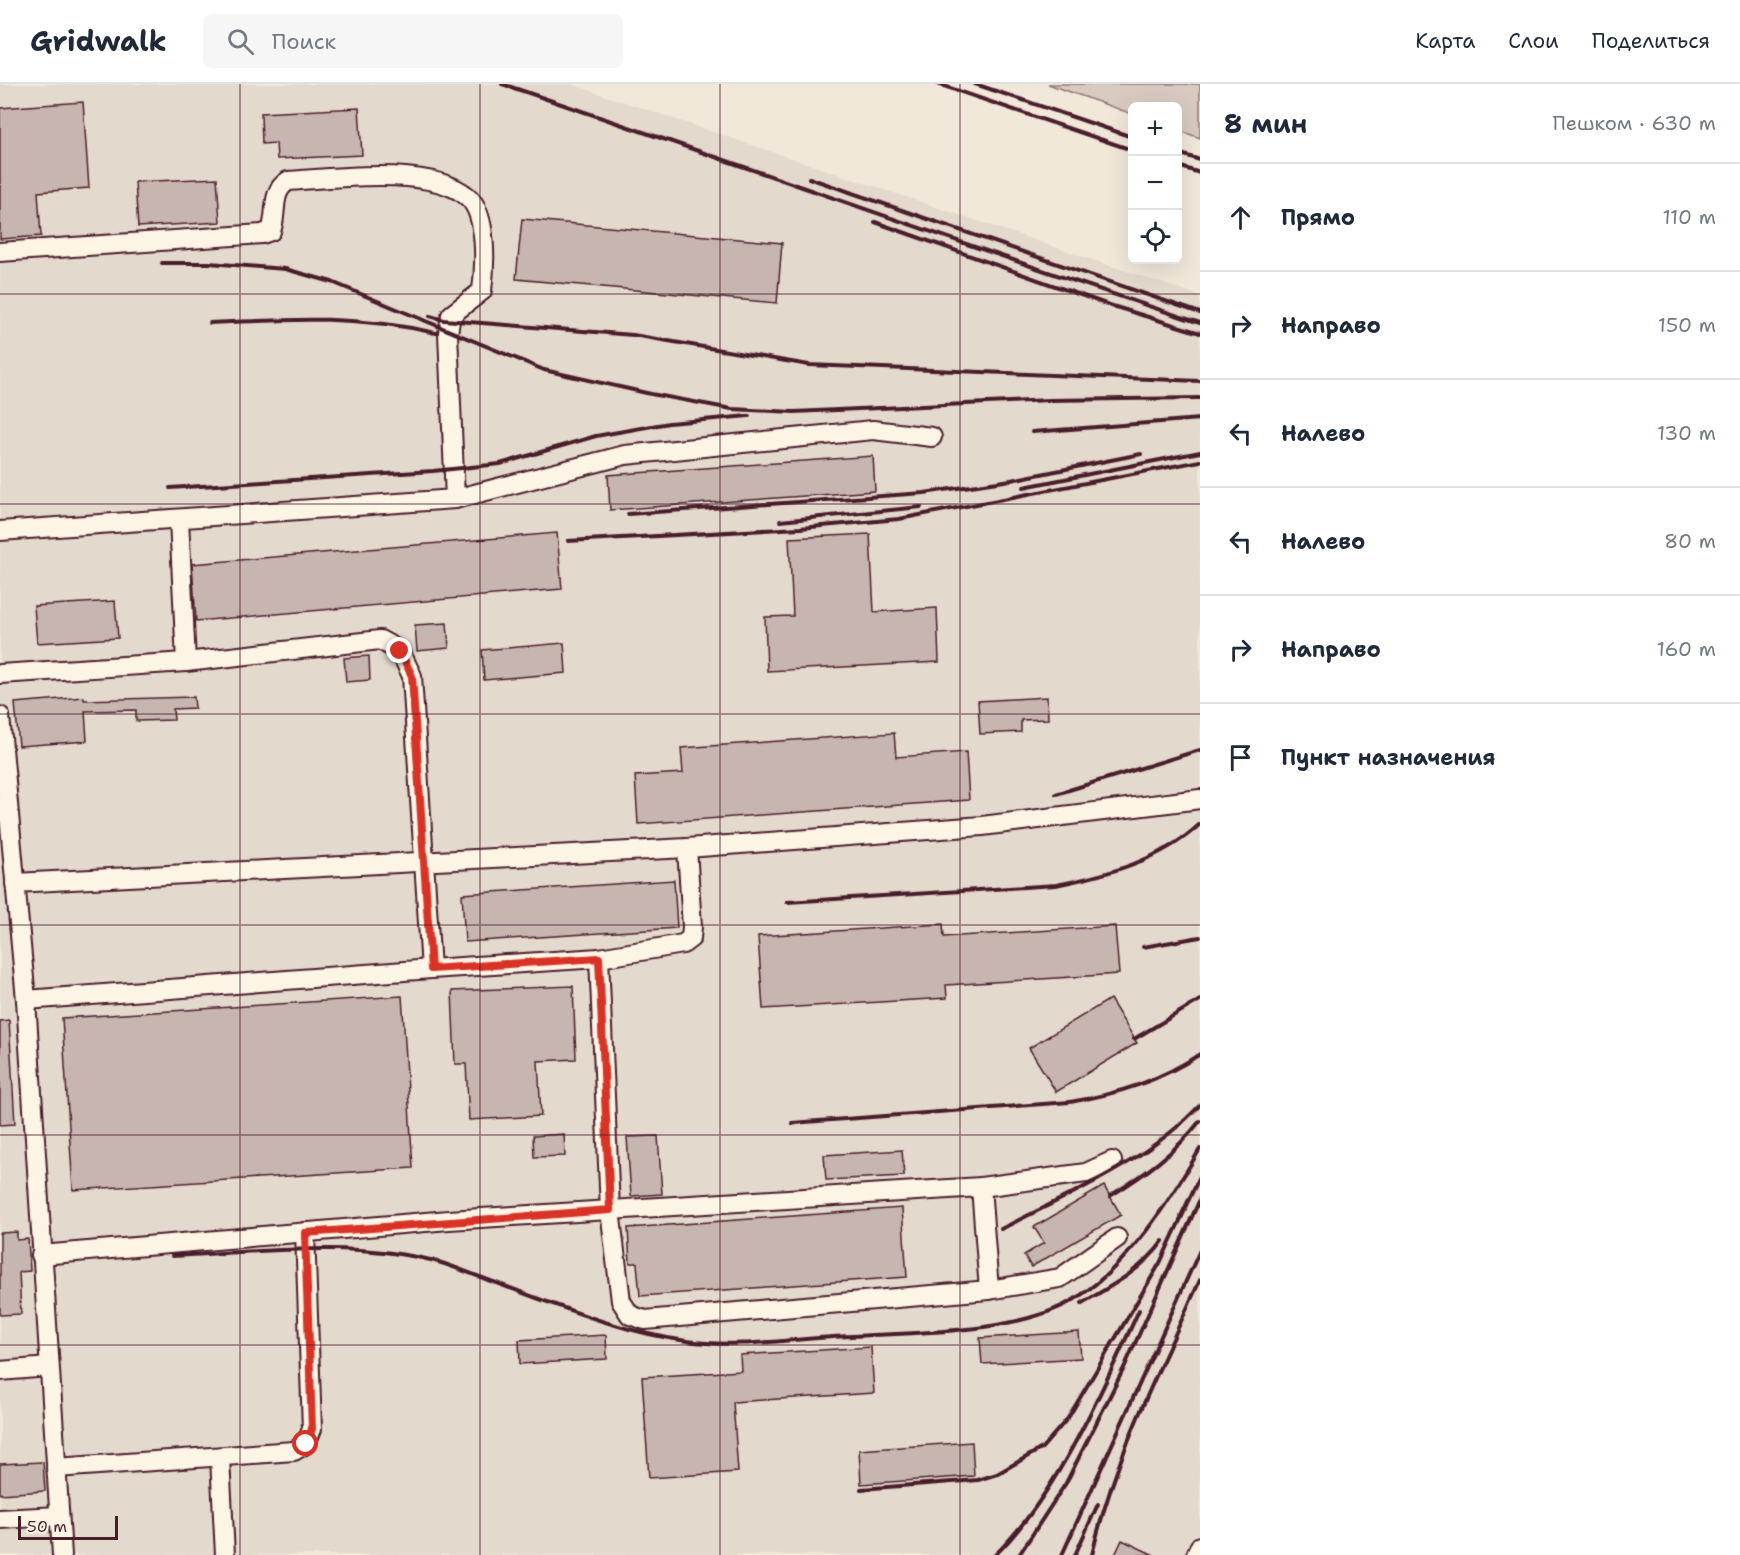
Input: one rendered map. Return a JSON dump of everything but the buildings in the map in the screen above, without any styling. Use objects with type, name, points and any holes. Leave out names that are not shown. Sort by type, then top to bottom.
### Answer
[{"type":"lane","points":[[0,252],[262,234],[271,231],[275,221],[276,195],[280,186],[288,181],[372,176],[438,180],[469,198],[482,224],[486,262],[482,291],[451,315],[448,333],[455,499]]},
{"type":"lane","points":[[0,531],[455,499],[626,454],[873,430],[932,437]]},
{"type":"lane","points":[[179,519],[186,662]]},
{"type":"lane","points":[[0,674],[186,662],[380,640],[400,651],[412,676],[431,969]]},
{"type":"lane","points":[[0,716],[26,1000],[62,1555]]},
{"type":"lane","points":[[15,883],[687,848],[982,826],[1200,799]]},
{"type":"lane","points":[[26,1000],[599,958],[683,944],[691,938],[687,848]]},
{"type":"lane","points":[[599,958],[610,1210],[621,1301],[630,1315],[645,1320],[989,1290],[1060,1278],[1117,1238]]},
{"type":"lane","points":[[41,1255],[610,1210],[981,1186],[1086,1173],[1112,1161]]},
{"type":"lane","points":[[981,1186],[989,1290]]},
{"type":"lane","points":[[56,1468],[294,1451],[306,1444],[312,1429],[305,1233]]},
{"type":"lane","points":[[0,1371],[49,1367]]},
{"type":"lane","points":[[220,1458],[225,1555]]},
{"type":"lane","points":[[0,1520],[59,1516]]},
{"type":"lane","points":[[1196,1555],[1200,1546]]},
{"type":"shaded area","points":[[0,84],[571,84],[1200,296],[1200,1555],[0,1555]]},
{"type":"shaded area","points":[[1048,84],[1200,84],[1200,138],[1182,131],[1182,102],[1128,102],[1128,113]]},
{"type":"railway","points":[[502,84],[1200,323]]},
{"type":"railway","points":[[938,84],[1128,149]]},
{"type":"railway","points":[[975,84],[1128,136]]},
{"type":"railway","points":[[1182,154],[1200,160]]},
{"type":"railway","points":[[1182,167],[1200,173]]},
{"type":"railway","points":[[809,178],[1200,313]]},
{"type":"railway","points":[[875,222],[1106,304],[1200,333]]},
{"type":"railway","points":[[162,263],[209,263],[285,269],[332,282],[544,370],[732,409],[794,412],[1049,400],[1200,398]]},
{"type":"railway","points":[[430,316],[444,320],[633,335],[809,365],[1200,381]]},
{"type":"railway","points":[[210,323],[351,321],[436,333]]},
{"type":"railway","points":[[170,488],[433,471],[500,464],[596,436],[669,423],[749,416]]},
{"type":"railway","points":[[1032,432],[1200,419]]},
{"type":"railway","points":[[1024,487],[1200,452]]},
{"type":"railway","points":[[628,514],[924,493],[1011,480],[1141,454]]},
{"type":"railway","points":[[568,541],[800,528],[899,519],[1200,461]]},
{"type":"railway","points":[[780,521],[921,507]]},
{"type":"railway","points":[[1056,794],[1200,750]]},
{"type":"railway","points":[[787,902],[1056,885],[1133,864],[1169,847],[1200,824]]},
{"type":"railway","points":[[1143,947],[1200,937]]},
{"type":"railway","points":[[1134,1039],[1200,1000]]},
{"type":"railway","points":[[792,1123],[1070,1102],[1138,1085],[1169,1072],[1200,1054]]},
{"type":"railway","points":[[1001,1229],[1132,1160],[1156,1144],[1200,1105]]},
{"type":"railway","points":[[1110,1196],[1158,1163],[1200,1121]]},
{"type":"railway","points":[[172,1256],[304,1249],[337,1249],[403,1255],[448,1265],[611,1324],[662,1337],[705,1343],[760,1343],[958,1330],[1022,1320],[1050,1311],[1075,1299],[1095,1285],[1113,1269],[1146,1232],[1200,1149]]},
{"type":"railway","points":[[1181,1216],[1200,1176]]},
{"type":"railway","points":[[1019,1555],[1066,1483],[1124,1368],[1200,1199]]},
{"type":"railway","points":[[861,1489],[978,1480],[997,1474],[1042,1448],[1068,1418],[1160,1263],[1185,1210]]},
{"type":"railway","points":[[1082,1303],[1136,1268],[1163,1241]]},
{"type":"railway","points":[[1062,1555],[1200,1250]]},
{"type":"railway","points":[[1092,1555],[1125,1449],[1200,1280]]},
{"type":"railway","points":[[995,1555],[1017,1531],[1058,1472],[1094,1406],[1139,1310]]},
{"type":"railway","points":[[1075,1555],[1098,1504]]},
{"type":"route","points":[[306,1444],[312,1429],[305,1233],[448,1220],[610,1210],[599,958],[431,969],[412,676],[400,651]]}]
